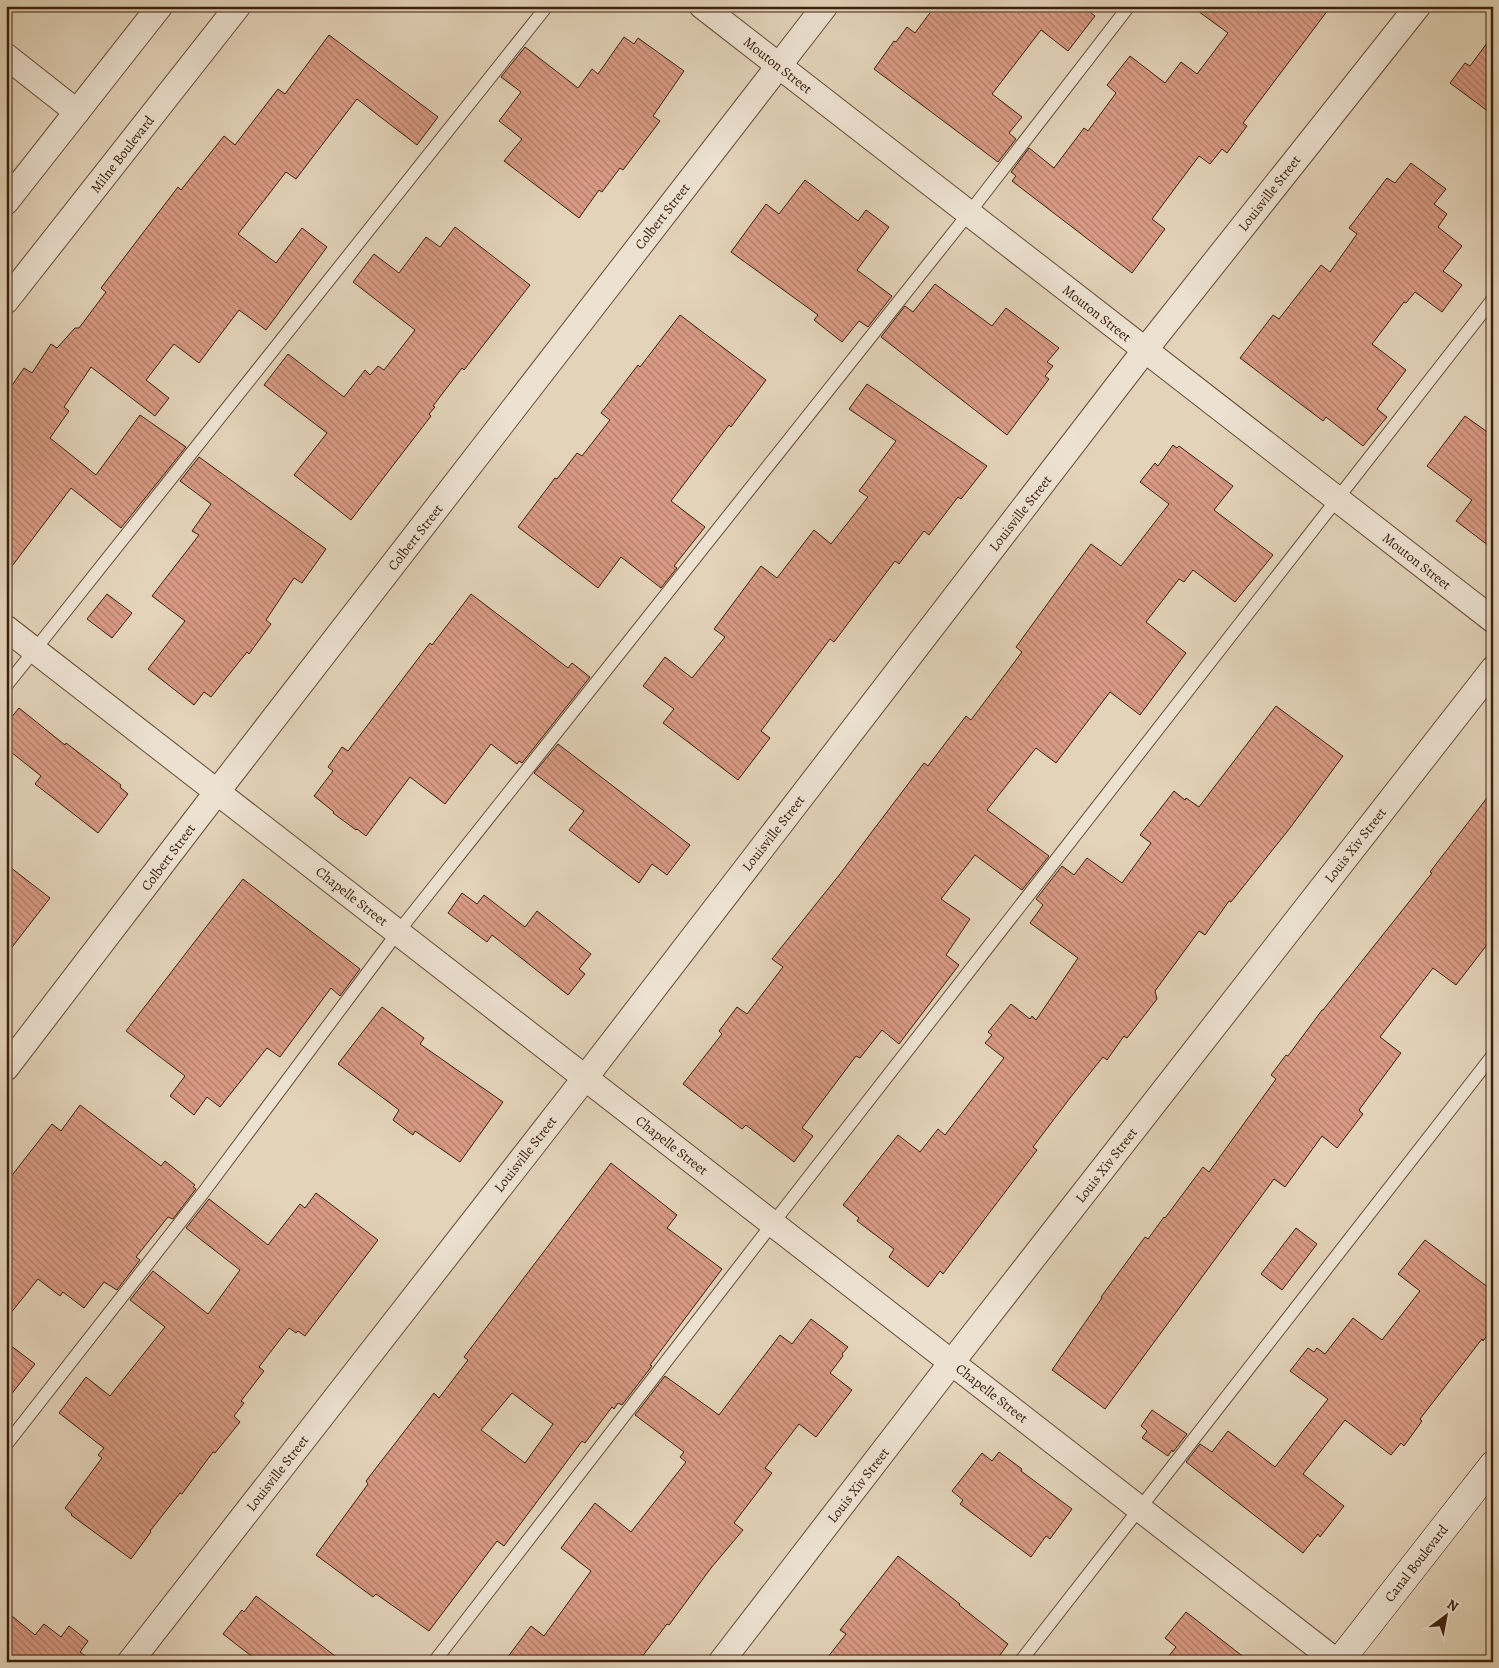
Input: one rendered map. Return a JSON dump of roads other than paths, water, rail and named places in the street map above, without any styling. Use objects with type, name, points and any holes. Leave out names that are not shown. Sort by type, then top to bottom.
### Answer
[{"type":"main road","name":"Canal Boulevard","points":[[1338,1662],[1493,1465]]},
{"type":"street","points":[[6,202],[160,6]]},
{"type":"street","name":"Milne Boulevard","points":[[6,301],[238,6]]},
{"type":"street","name":"Mouton Street","points":[[702,6],[1493,620]]},
{"type":"street","name":"Colbert Street","points":[[6,1068],[825,6]]},
{"type":"street","name":"Louisville Street","points":[[130,1662],[585,1078],[1145,350],[1418,6]]},
{"type":"street","points":[[6,56],[77,112]]},
{"type":"street","name":"Chapelle Street","points":[[6,628],[1338,1662]]},
{"type":"street","name":"Louis Xiv Street","points":[[721,1662],[952,1362],[1493,669]]},
{"type":"lane","points":[[6,686],[547,6]]},
{"type":"lane","points":[[6,1445],[203,1193],[398,932],[969,213],[1129,6]]},
{"type":"lane","points":[[434,1662],[1336,498],[1493,299]]},
{"type":"lane","points":[[1020,1662],[1493,1055]]}]
